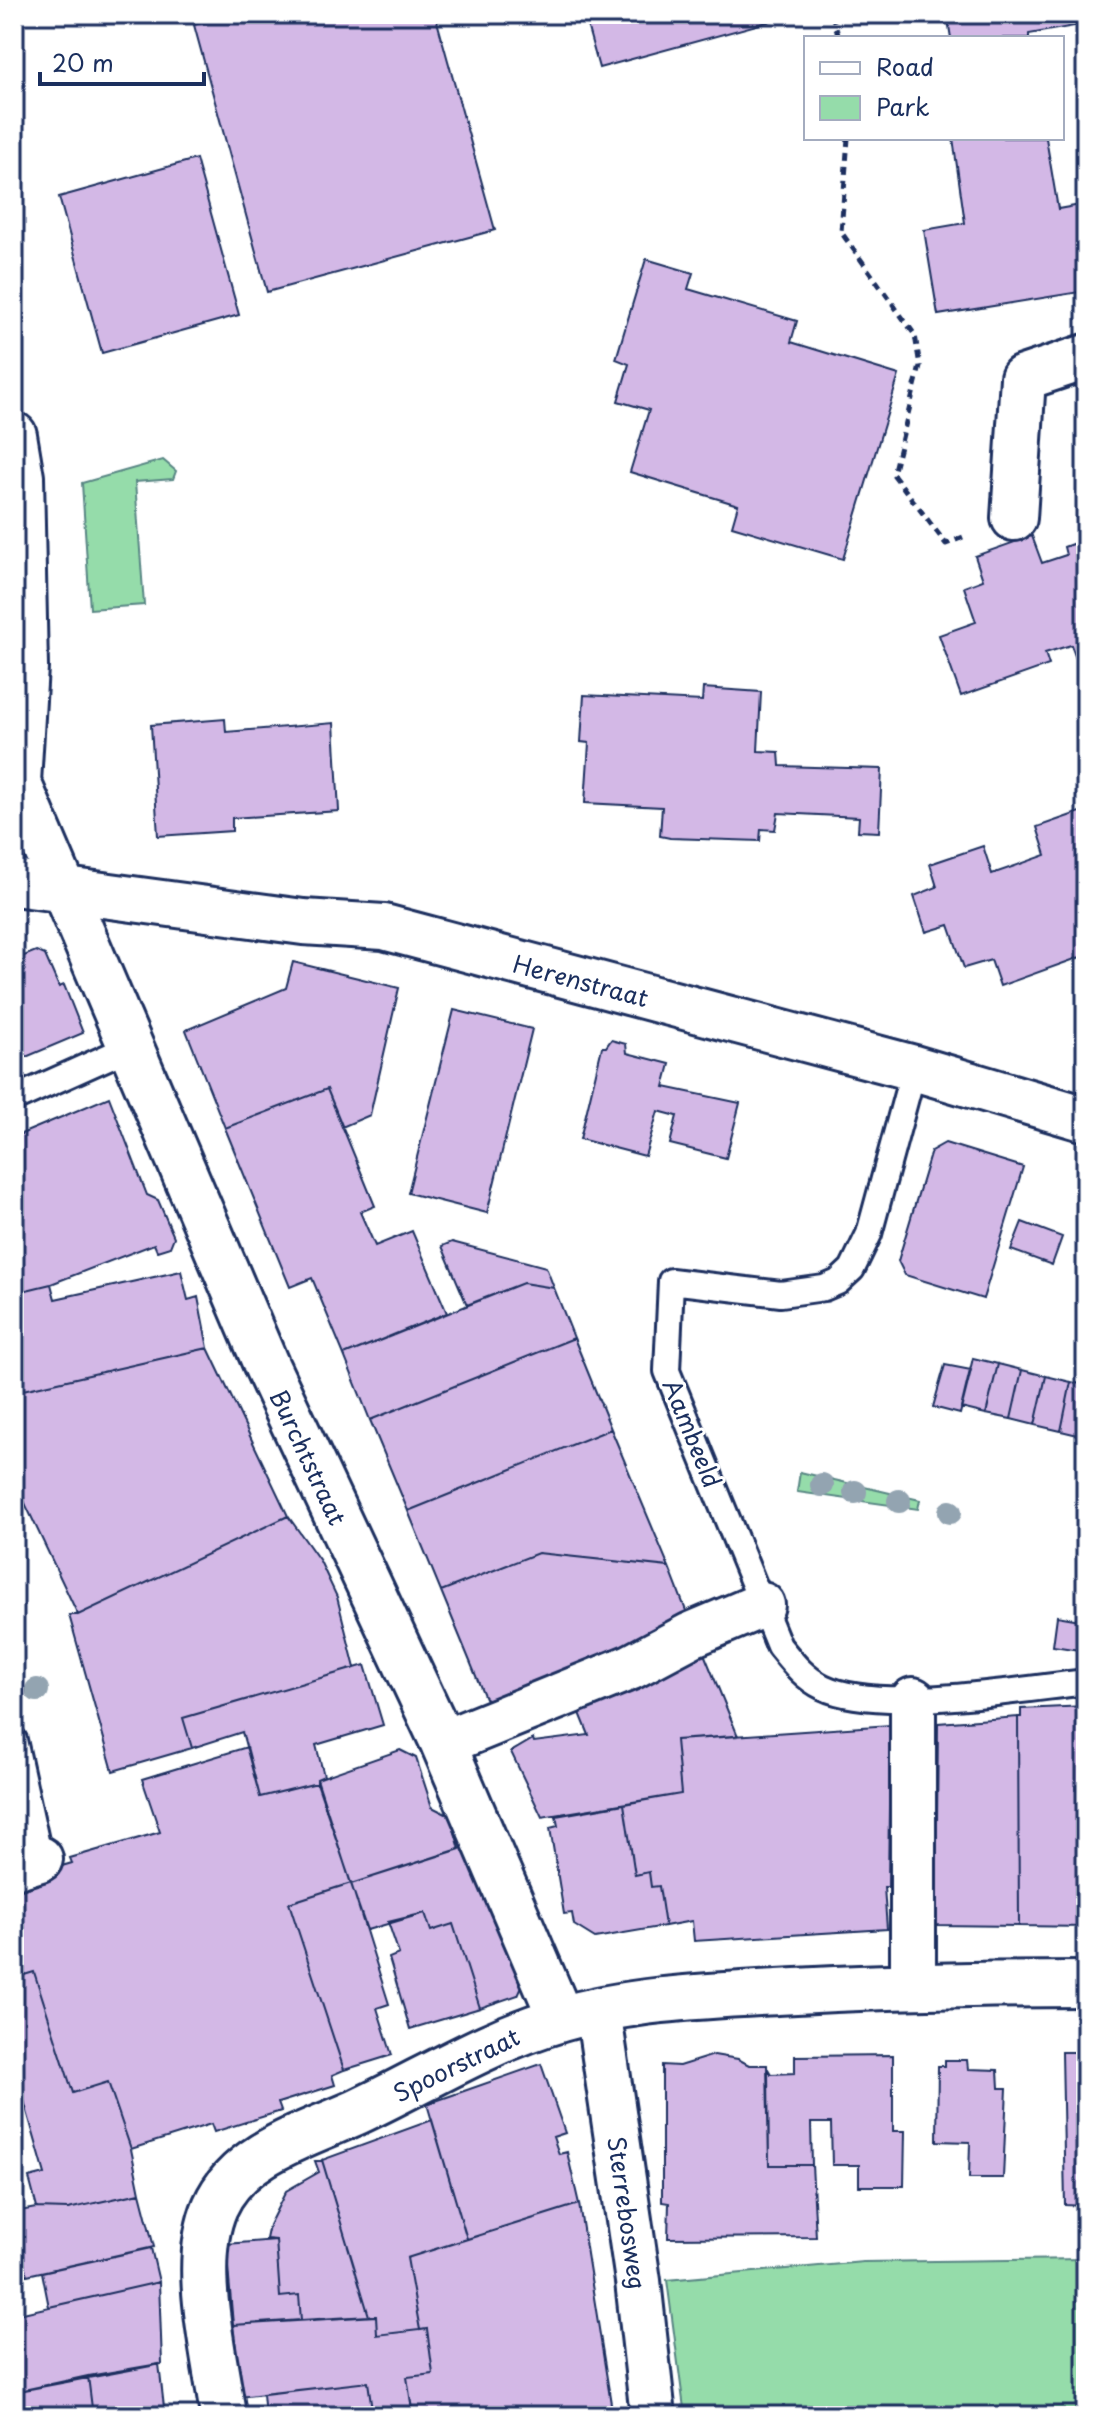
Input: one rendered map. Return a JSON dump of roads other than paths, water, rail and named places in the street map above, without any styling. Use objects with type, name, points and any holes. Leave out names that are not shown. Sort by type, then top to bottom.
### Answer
[{"type":"street","points":[[1014,518],[1023,378],[1086,357]]},
{"type":"street","name":"Burchtstraat","points":[[14,435],[21,477],[25,667],[18,782],[267,1367],[443,1743],[580,2014]]},
{"type":"street","name":"Herenstraat","points":[[14,883],[303,922],[384,927],[914,1068],[1086,1119]]},
{"type":"street","points":[[443,1743],[631,1667],[691,1635],[762,1605]]},
{"type":"street","points":[[913,1700],[913,1985]]},
{"type":"street","name":"Spoorstraat","points":[[223,2416],[203,2263],[208,2227],[226,2186],[238,2173],[270,2151],[386,2098],[503,2038],[580,2014],[701,1996],[913,1985],[1086,1984]]},
{"type":"street","name":"Sterrebosweg","points":[[580,2014],[638,2281],[653,2416]]},
{"type":"lane","points":[[14,1099],[130,1047]]},
{"type":"lane","name":"Aambeeld","points":[[914,1068],[869,1234],[852,1269],[838,1282],[824,1288],[781,1294],[671,1281],[667,1371],[779,1646],[809,1680],[846,1694],[913,1700],[1086,1682]]},
{"type":"lane","points":[[14,1740],[27,1863]]}]
